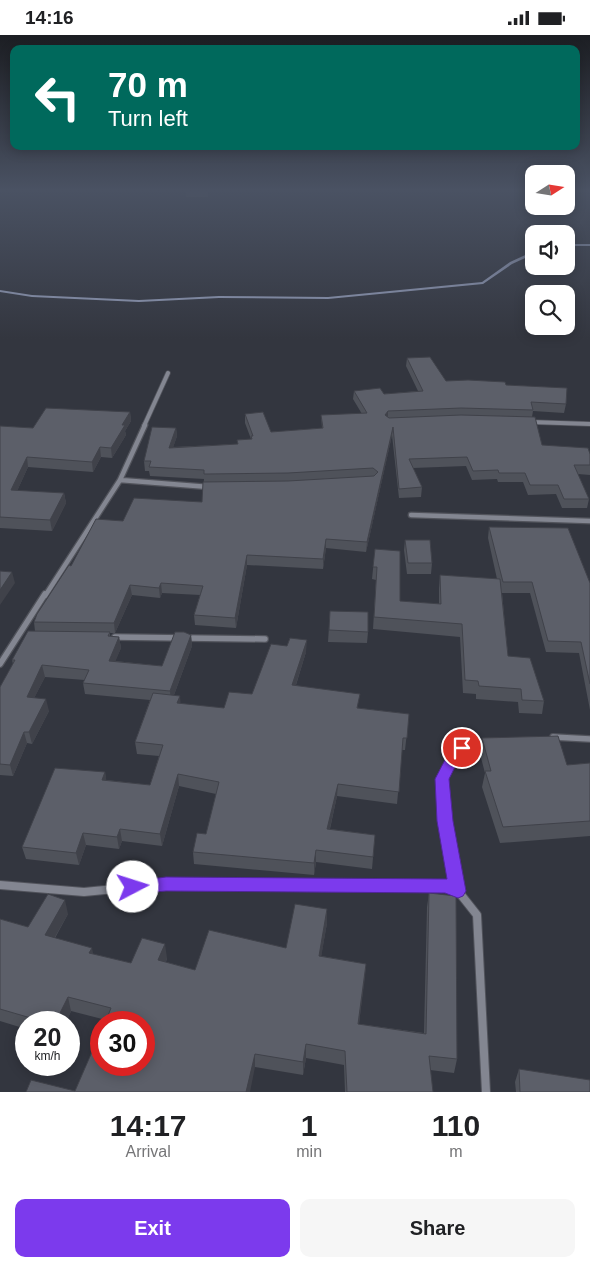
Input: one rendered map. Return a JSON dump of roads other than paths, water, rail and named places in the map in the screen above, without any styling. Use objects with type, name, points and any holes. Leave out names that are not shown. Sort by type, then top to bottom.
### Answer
[{"type":"street","points":[[0,664],[20,637],[120,479],[168,373]]},
{"type":"street","points":[[525,422],[590,424]]},
{"type":"street","points":[[120,479],[216,487]]},
{"type":"street","points":[[411,515],[590,521]]},
{"type":"street","points":[[106,637],[265,639]]},
{"type":"street","points":[[544,737],[590,739]]},
{"type":"street","points":[[486,1092],[477,915],[458,891],[445,821],[442,779],[453,758],[462,748],[498,742]]},
{"type":"street","points":[[0,885],[84,892],[166,884],[446,886],[458,891]]},
{"type":"waterway","points":[[575,245],[590,245]]},
{"type":"waterway","points":[[0,291],[32,296],[139,301],[219,297],[328,298],[483,283],[511,263],[525,256]]}]
